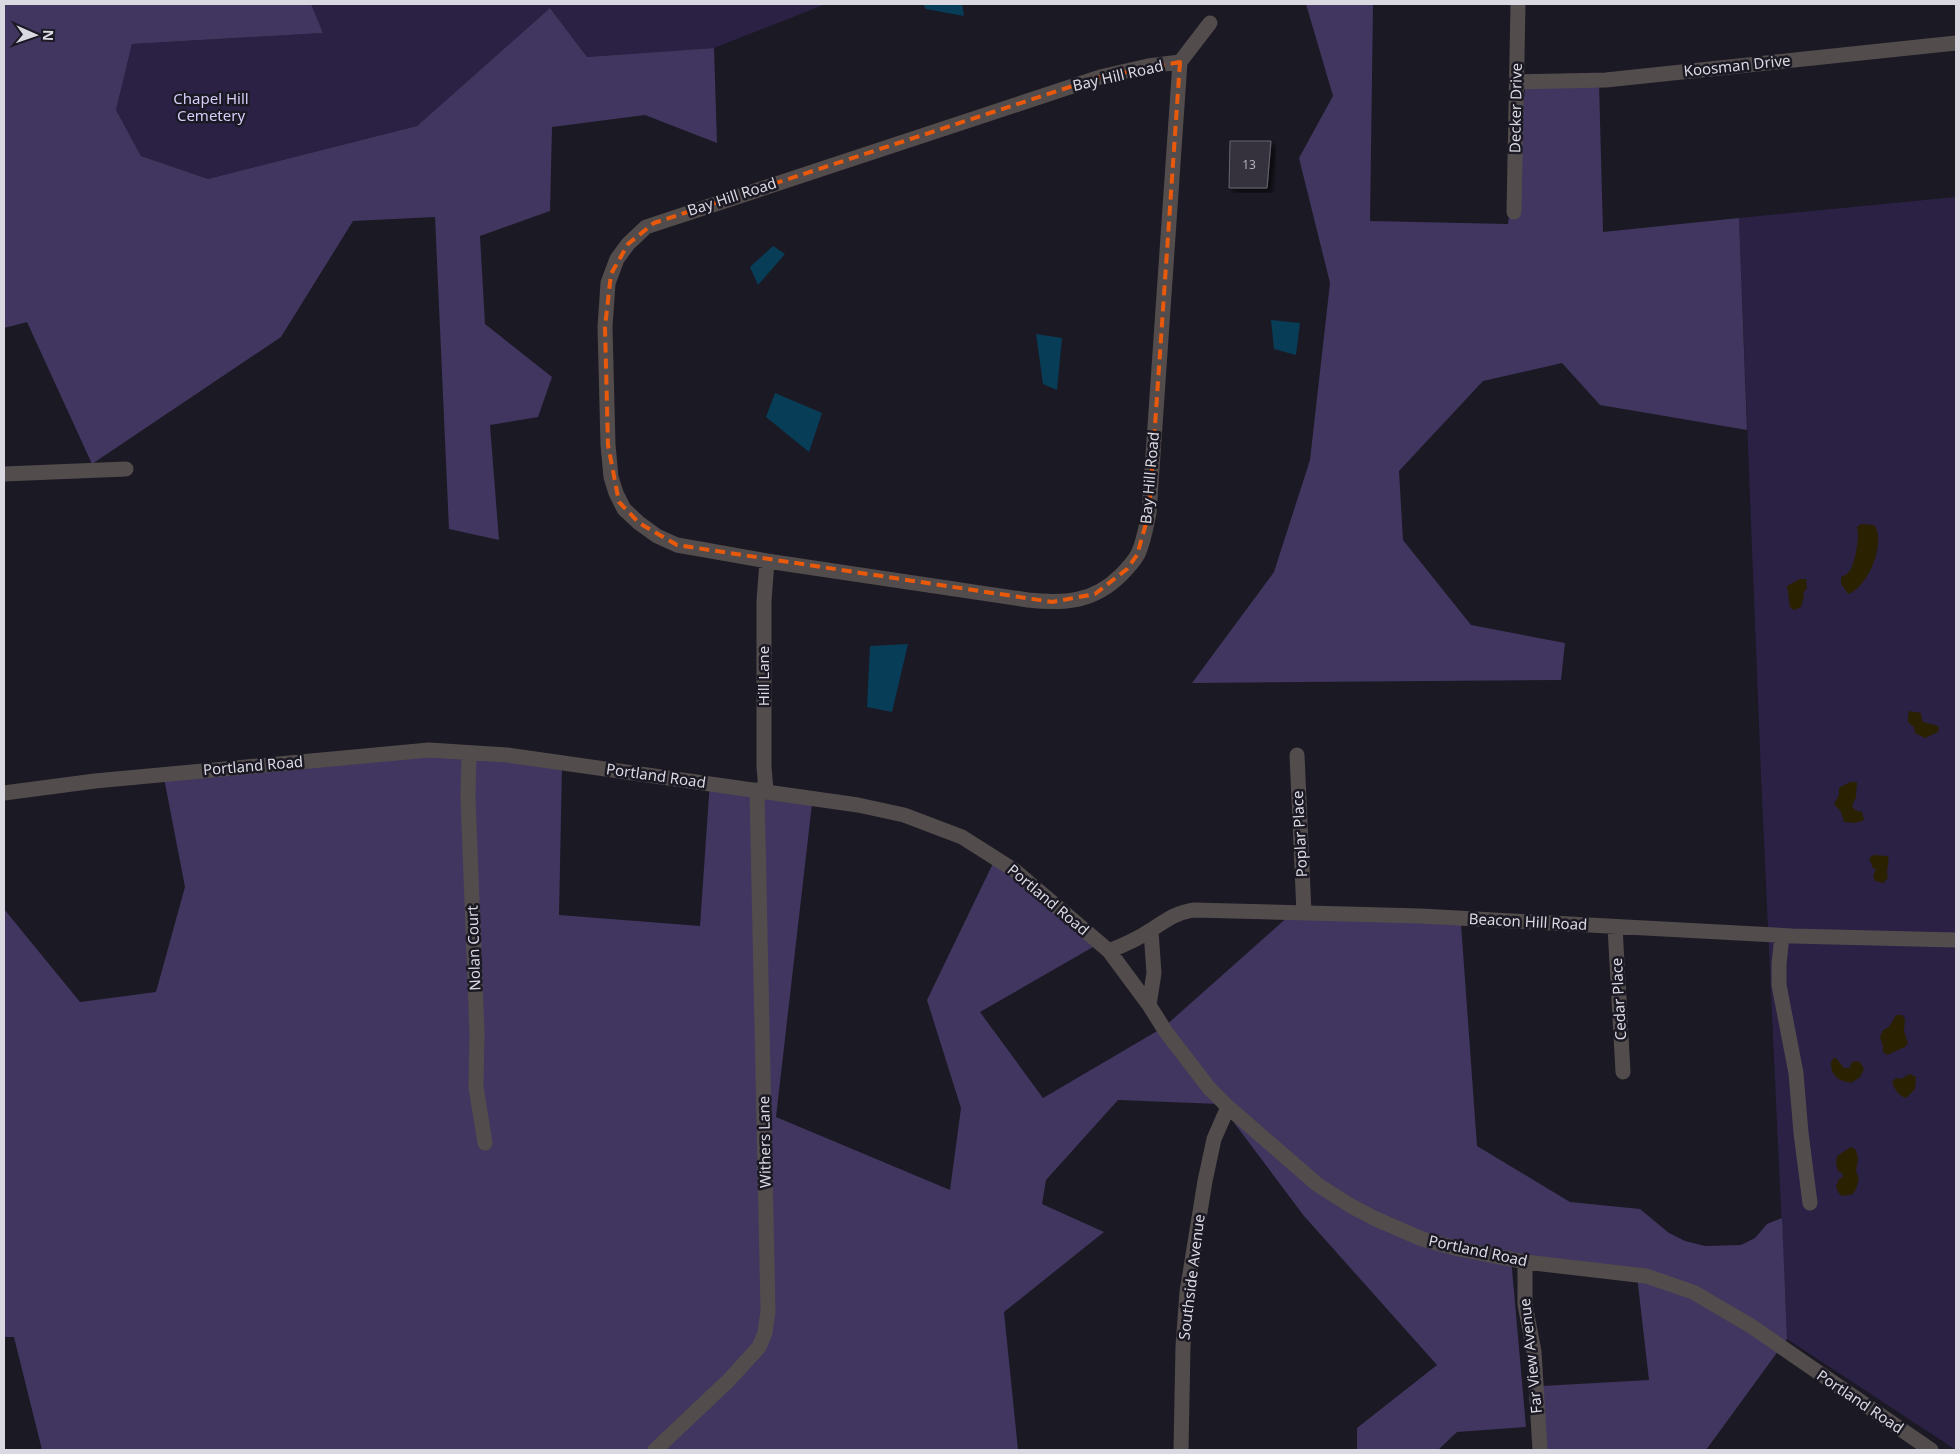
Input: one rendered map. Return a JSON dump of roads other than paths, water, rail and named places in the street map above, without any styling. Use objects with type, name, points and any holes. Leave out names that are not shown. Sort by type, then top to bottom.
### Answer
[{"type":"street","name":"Decker Drive","points":[[1514,212],[1518,4]]},
{"type":"street","points":[[1180,62],[1210,23]]},
{"type":"street","name":"Koosman Drive","points":[[1516,82],[1606,80],[1956,43]]},
{"type":"street","name":"Bay Hill Road","points":[[1180,62],[1149,513],[1145,535],[1137,555],[1127,569],[1114,582],[1096,594],[1075,601],[1052,602],[766,561],[677,545],[657,536],[639,523],[619,502],[611,477],[608,445],[605,327],[608,284],[617,259],[628,244],[646,227],[654,223],[1100,77],[1148,66],[1180,62]]},
{"type":"street","points":[[4,474],[126,469]]},
{"type":"street","name":"Hill Lane","points":[[761,791],[764,767],[764,600],[766,561]]},
{"type":"street","name":"Portland Road","points":[[4,794],[95,781],[429,750],[507,755],[858,805],[904,815],[962,837],[1014,870],[1109,951],[1149,1004],[1166,1032],[1209,1088],[1228,1107],[1318,1184],[1351,1206],[1422,1239],[1458,1249],[1525,1262],[1646,1276],[1693,1292],[1752,1326],[1931,1450]]},
{"type":"street","name":"Nolan Court","points":[[469,753],[468,797],[477,1033],[476,1088],[485,1143]]},
{"type":"street","name":"Poplar Place","points":[[1297,754],[1304,913]]},
{"type":"street","name":"Withers Lane","points":[[655,1450],[729,1380],[759,1347],[768,1311],[761,791]]},
{"type":"street","name":"Beacon Hill Road","points":[[1109,951],[1151,931],[1170,916],[1193,910],[1421,916],[1782,936],[1956,940]]},
{"type":"street","name":"Cedar Place","points":[[1615,927],[1623,1072]]},
{"type":"street","points":[[1149,1004],[1154,972],[1151,931]]},
{"type":"street","points":[[1782,936],[1779,985],[1796,1073],[1810,1203]]},
{"type":"street","name":"Southside Avenue","points":[[1181,1450],[1183,1346],[1187,1292],[1205,1181],[1214,1140],[1228,1107]]},
{"type":"street","name":"Far View Avenue","points":[[1525,1262],[1525,1304],[1534,1352],[1540,1450]]},
{"type":"water","points":[[923,4],[962,4],[964,16],[926,9]]},
{"type":"water","points":[[773,246],[785,254],[758,285],[750,267]]},
{"type":"water","points":[[1271,320],[1300,323],[1296,355],[1274,349]]},
{"type":"water","points":[[1036,334],[1062,338],[1057,390],[1043,384]]},
{"type":"water","points":[[775,393],[822,413],[809,452],[766,417]]},
{"type":"water","points":[[908,644],[892,712],[867,707],[870,646]]},
{"type":"park label","name":"Chapel Hill Cemetery","points":[[211,108]]}]
